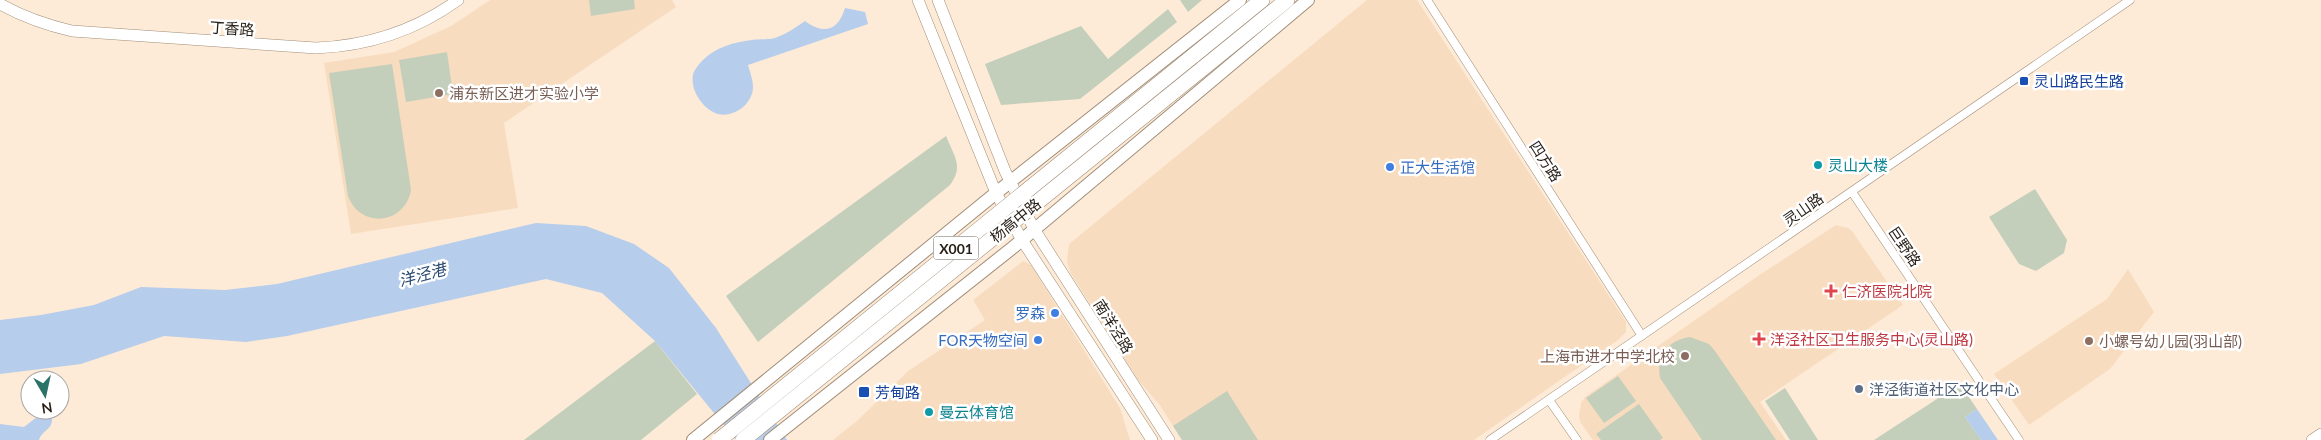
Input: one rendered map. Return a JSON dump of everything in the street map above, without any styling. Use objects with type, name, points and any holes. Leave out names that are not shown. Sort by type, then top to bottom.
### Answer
[{"type":"highway","name":"杨高中路","points":[[719,440],[1262,0]]},
{"type":"highway","name":"杨高中路","points":[[743,440],[1287,0]]},
{"type":"main road","name":"丁香路","points":[[0,4],[17,14],[44,25],[72,31],[316,48],[344,47],[395,35],[420,24],[458,0]]},
{"type":"main road","points":[[918,0],[996,192],[1022,240]]},
{"type":"main road","points":[[938,0],[1034,229]]},
{"type":"main road","points":[[996,192],[1240,0]]},
{"type":"main road","name":"杨高中路","points":[[770,440],[1022,240],[1308,0]]},
{"type":"main road","name":"X001","points":[[693,440],[996,192]]},
{"type":"main road","name":"南洋泾路","points":[[1034,229],[1169,440]]},
{"type":"main road","name":"南洋泾路","points":[[1022,240],[1152,440]]},
{"type":"main road","points":[[2312,440],[2321,434]]},
{"type":"street","name":"四方路","points":[[1427,0],[1642,336]]},
{"type":"street","name":"灵山路","points":[[1490,440],[2130,0]]},
{"type":"street","name":"巨野路","points":[[1852,192],[2018,440]]},
{"type":"street","points":[[1549,400],[1577,440]]},
{"type":"shaded area","name":"浦东新区进才实验小学","points":[[490,0],[672,0],[676,7],[504,123],[518,208],[351,234],[324,63],[394,52],[451,26]]},
{"type":"shaded area","points":[[1367,0],[1417,0],[1626,322],[1626,332],[1618,340],[1474,440],[1182,440],[1159,404],[1138,380],[1070,272],[1067,261],[1069,244]]},
{"type":"shaded area","points":[[1836,225],[1852,231],[1903,305],[1760,402],[1786,440],[1593,440],[1580,422],[1581,403],[1585,397],[1758,276]]},
{"type":"shaded area","points":[[1023,261],[1031,265],[1120,408],[1130,440],[833,440],[858,420],[908,371],[985,320],[973,300]]},
{"type":"shaded area","name":"小螺号幼儿园(羽山部)","points":[[2128,269],[2154,312],[2110,369],[2029,425],[1994,374],[2107,299]]},
{"type":"green space","points":[[589,0],[634,0],[635,9],[591,16]]},
{"type":"green space","points":[[1180,0],[1202,0],[1188,12]]},
{"type":"green space","points":[[1168,9],[1177,22],[1080,99],[1001,105],[985,64],[1081,26],[1108,59]]},
{"type":"green space","points":[[447,52],[453,94],[406,102],[399,60]]},
{"type":"green space","points":[[392,64],[411,190],[407,202],[392,216],[372,218],[362,214],[354,207],[348,196],[329,73]]},
{"type":"green space","points":[[946,136],[957,166],[950,185],[758,342],[726,296]]},
{"type":"green space","points":[[2035,189],[2067,240],[2064,253],[2036,271],[2019,264],[1989,217]]},
{"type":"green space","points":[[1690,337],[1709,344],[1715,351],[1776,440],[1702,440],[1660,378],[1659,370],[1665,350],[1675,341]]},
{"type":"green space","points":[[655,341],[697,394],[641,440],[524,440]]},
{"type":"green space","points":[[1618,376],[1636,401],[1604,423],[1586,398]]},
{"type":"green space","points":[[1960,384],[1977,409],[1965,417],[1981,440],[1874,440]]},
{"type":"green space","points":[[1785,388],[1818,440],[1790,440],[1765,401]]},
{"type":"green space","points":[[1227,391],[1258,440],[1182,440],[1173,426]]},
{"type":"green space","points":[[1639,404],[1663,438],[1660,440],[1601,440],[1596,434]]},
{"type":"water","points":[[845,8],[865,12],[868,24],[748,65],[753,87],[750,99],[742,108],[731,114],[718,114],[713,112],[699,99],[694,87],[694,73],[708,55],[739,42],[775,38],[805,21],[818,28],[830,28],[838,22]]},
{"type":"water","name":"洋泾港","points":[[536,223],[586,226],[634,244],[669,268],[716,328],[787,440],[736,440],[655,341],[602,293],[546,279],[287,336],[246,342],[164,336],[81,364],[20,370],[20,372],[0,374],[0,320],[41,315],[94,305],[141,287],[225,290],[277,284]]},
{"type":"water","points":[[1977,409],[1998,440],[1981,440],[1965,417]]},
{"type":"water","points":[[33,420],[52,420],[51,425],[39,440],[0,440],[0,424],[24,427]]},
{"type":"place","name":"灵山路民生路","points":[[2024,81]]},
{"type":"place","name":"浦东新区进才实验小学","points":[[439,93]]},
{"type":"place","name":"灵山大楼","points":[[1818,165]]},
{"type":"place","name":"正大生活馆","points":[[1390,167]]},
{"type":"place","name":"仁济医院北院","points":[[1831,291]]},
{"type":"place","name":"罗森","points":[[1055,313]]},
{"type":"place","name":"洋泾社区卫生服务中心(灵山路)","points":[[1759,339]]},
{"type":"place","name":"FOR天物空间","points":[[1038,340]]},
{"type":"place","name":"小螺号幼儿园(羽山部)","points":[[2089,341]]},
{"type":"place","name":"上海市进才中学北校","points":[[1685,356]]},
{"type":"place","name":"洋泾街道社区文化中心","points":[[1859,389]]},
{"type":"place","name":"芳甸路","points":[[864,392]]},
{"type":"place","name":"曼云体育馆","points":[[929,412]]}]
